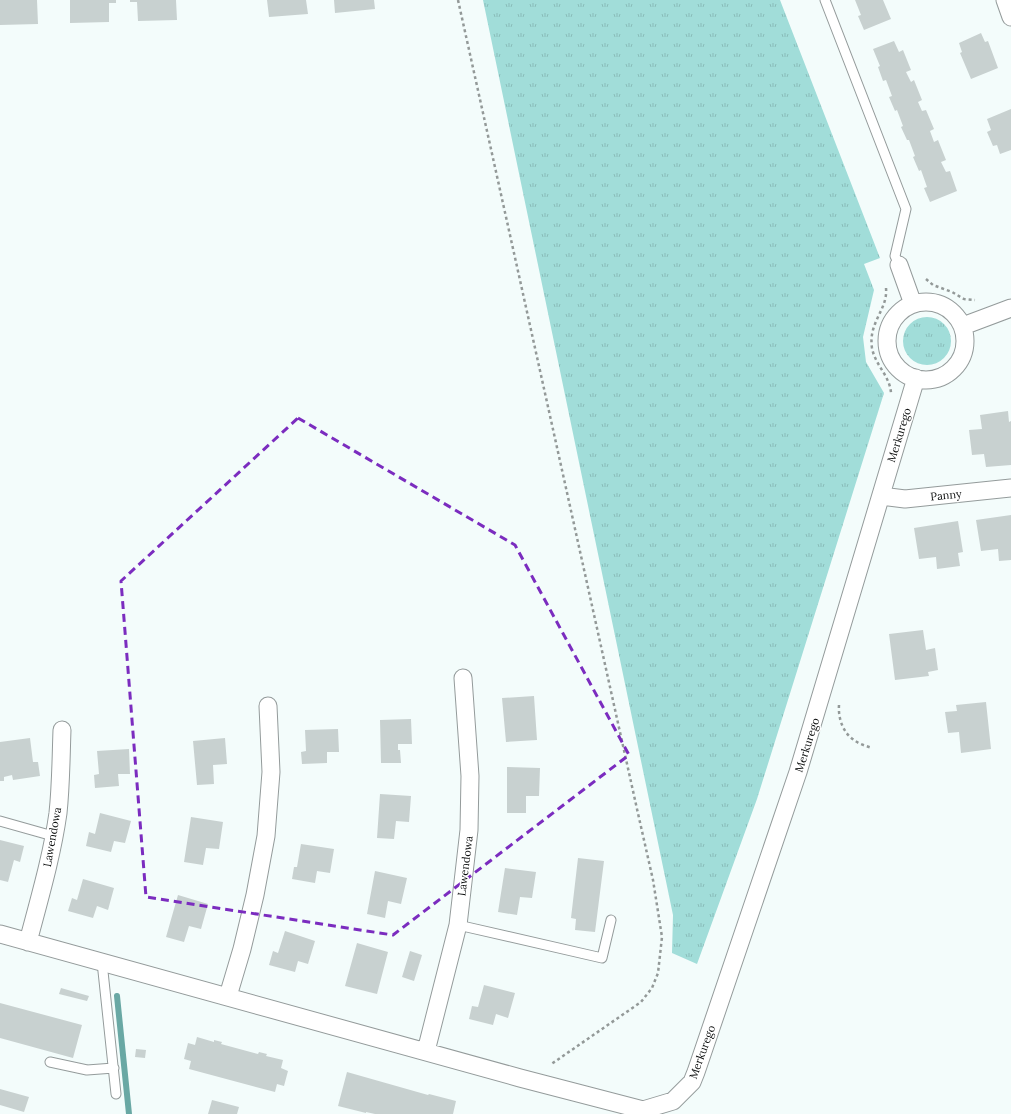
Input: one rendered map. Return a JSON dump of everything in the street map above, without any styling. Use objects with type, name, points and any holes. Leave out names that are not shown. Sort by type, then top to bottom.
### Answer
[{"type":"street","points":[[1005,0],[1011,16]]},
{"type":"street","points":[[899,265],[913,304]]},
{"type":"street","points":[[925,302],[937,303],[948,308],[957,316],[963,326],[966,341],[963,355],[956,367],[944,375],[930,380],[916,378],[905,374],[896,365],[890,354],[888,342],[889,330],[894,319],[902,310],[913,304],[925,302]]},
{"type":"street","points":[[963,326],[1011,308]]},
{"type":"street","name":"Merkurego","points":[[426,1051],[520,1078],[643,1110],[673,1101],[692,1082],[802,760],[916,378]]},
{"type":"street","name":"Panny","points":[[881,496],[905,499],[1011,488]]},
{"type":"street","name":"Lawendowa","points":[[426,1051],[458,925],[469,830],[469,740],[463,678]]},
{"type":"street","points":[[228,996],[242,949],[255,895],[266,836],[271,772],[268,706]]},
{"type":"street","name":"Lawendowa","points":[[28,942],[43,887],[58,813],[62,730]]},
{"type":"street","points":[[0,934],[426,1051]]},
{"type":"lane","points":[[825,0],[906,209],[895,256],[899,265]]},
{"type":"lane","points":[[0,821],[53,836]]},
{"type":"lane","points":[[458,925],[602,958],[612,920]]},
{"type":"lane","points":[[102,962],[116,1094]]},
{"type":"lane","points":[[50,1062],[88,1070],[114,1068]]},
{"type":"path","points":[[458,0],[638,809],[653,880],[662,936],[658,973],[652,988],[641,1002],[550,1065]]},
{"type":"path","points":[[923,276],[933,285],[952,292],[964,299],[981,299]]},
{"type":"path","points":[[885,284],[887,295],[885,303],[876,319],[872,333],[872,348],[876,362],[890,386],[891,397]]},
{"type":"path","points":[[840,699],[840,721],[846,732],[854,740],[872,748]]},
{"type":"path","points":[[542,1063],[558,1068]]},
{"type":"highlighted area","points":[[298,418],[515,545],[629,755],[393,935],[146,897],[121,581]]},
{"type":"green space","points":[[483,0],[780,0],[880,258],[864,264],[874,290],[863,337],[866,362],[884,393],[757,799],[697,964],[672,953],[673,915]]},
{"type":"green space","points":[[922,317],[932,317],[944,324],[951,336],[951,346],[944,358],[932,365],[922,365],[914,361],[907,354],[903,346],[903,336],[907,328],[914,321]]},
{"type":"building","points":[[0,0],[37,0],[38,24],[0,25]]},
{"type":"building","points":[[70,0],[116,0],[116,3],[109,3],[109,22],[70,23]]},
{"type":"building","points":[[130,0],[176,0],[177,20],[138,21],[137,2],[130,2]]},
{"type":"building","points":[[267,0],[306,0],[308,14],[269,17]]},
{"type":"building","points":[[334,0],[374,0],[375,9],[335,13]]},
{"type":"building","points":[[855,0],[883,0],[891,19],[864,30],[858,16],[861,15]]},
{"type":"building","points":[[981,33],[985,42],[988,41],[998,68],[971,79],[960,53],[962,52],[959,43]]},
{"type":"building","points":[[894,41],[899,52],[903,50],[911,70],[906,72],[911,82],[914,80],[922,100],[918,102],[922,111],[926,110],[934,129],[930,131],[934,142],[938,140],[946,160],[941,162],[946,172],[950,171],[957,191],[930,202],[924,188],[927,187],[921,170],[919,171],[913,157],[915,156],[909,140],[907,140],[901,127],[903,126],[897,110],[895,111],[889,97],[892,96],[886,80],[883,81],[878,67],[880,66],[873,49]]},
{"type":"building","points":[[1011,109],[1011,150],[1000,154],[997,145],[993,146],[987,132],[991,130],[987,119]]},
{"type":"building","points":[[1008,411],[1009,422],[1011,421],[1011,465],[986,467],[984,454],[972,455],[969,430],[982,429],[980,415]]},
{"type":"building","points":[[1011,515],[1011,560],[999,561],[998,549],[981,551],[976,520]]},
{"type":"building","points":[[958,521],[963,552],[958,553],[960,566],[937,569],[936,557],[919,559],[914,528]]},
{"type":"building","points":[[923,630],[926,650],[935,648],[938,670],[928,672],[929,676],[895,680],[889,634]]},
{"type":"building","points":[[534,696],[537,740],[506,742],[502,698]]},
{"type":"building","points":[[986,702],[991,749],[961,753],[959,732],[948,733],[945,712],[957,711],[956,705]]},
{"type":"building","points":[[411,719],[412,744],[398,744],[401,763],[381,763],[380,720]]},
{"type":"building","points":[[338,729],[339,752],[327,752],[327,763],[302,764],[301,752],[306,751],[305,730]]},
{"type":"building","points":[[30,738],[33,762],[38,762],[40,776],[13,780],[12,775],[4,777],[4,781],[0,781],[0,742]]},
{"type":"building","points":[[225,738],[227,764],[213,765],[214,784],[197,785],[193,741]]},
{"type":"building","points":[[129,749],[130,774],[118,774],[119,786],[95,788],[94,775],[99,774],[97,751]]},
{"type":"building","points":[[507,767],[540,768],[539,796],[526,796],[526,813],[507,813]]},
{"type":"building","points":[[380,794],[411,796],[409,822],[396,821],[394,839],[377,838]]},
{"type":"building","points":[[100,813],[131,821],[125,843],[114,841],[111,852],[86,846],[89,832],[95,834]]},
{"type":"building","points":[[191,817],[223,822],[219,849],[206,848],[203,865],[184,862]]},
{"type":"building","points":[[0,840],[24,846],[20,862],[14,860],[8,882],[0,880]]},
{"type":"building","points":[[301,844],[334,849],[330,873],[317,871],[315,883],[292,879],[294,867],[297,867]]},
{"type":"building","points":[[578,858],[604,861],[595,932],[575,930],[576,919],[571,918]]},
{"type":"building","points":[[505,868],[536,872],[532,898],[520,897],[517,915],[498,912]]},
{"type":"building","points":[[375,871],[407,878],[401,904],[388,901],[385,918],[367,914]]},
{"type":"building","points":[[83,879],[114,888],[108,910],[97,906],[93,918],[68,911],[72,898],[77,900]]},
{"type":"building","points":[[178,895],[208,904],[201,929],[189,926],[184,942],[166,937]]},
{"type":"building","points":[[285,931],[315,941],[308,964],[298,961],[295,972],[269,965],[273,951],[278,953]]},
{"type":"building","points":[[357,943],[388,952],[377,994],[345,986]]},
{"type":"building","points":[[410,951],[422,955],[414,981],[402,977]]},
{"type":"building","points":[[484,985],[515,993],[508,1018],[496,1014],[493,1025],[469,1019],[472,1006],[478,1007]]},
{"type":"building","points":[[61,988],[89,996],[87,1001],[59,994]]},
{"type":"building","points":[[0,1003],[82,1025],[73,1058],[0,1038]]},
{"type":"building","points":[[197,1037],[214,1042],[214,1040],[222,1042],[221,1044],[258,1054],[259,1052],[267,1054],[266,1056],[283,1060],[281,1068],[288,1071],[284,1086],[277,1084],[275,1092],[189,1069],[191,1061],[184,1059],[188,1043],[195,1045]]},
{"type":"building","points":[[136,1049],[146,1050],[145,1058],[135,1057]]},
{"type":"building","points":[[347,1072],[428,1095],[456,1101],[453,1114],[375,1114],[338,1106]]},
{"type":"building","points":[[0,1089],[29,1097],[24,1112],[0,1105]]},
{"type":"building","points":[[212,1100],[239,1107],[237,1114],[208,1114]]},
{"type":"waterway","points":[[117,996],[129,1114]]}]
